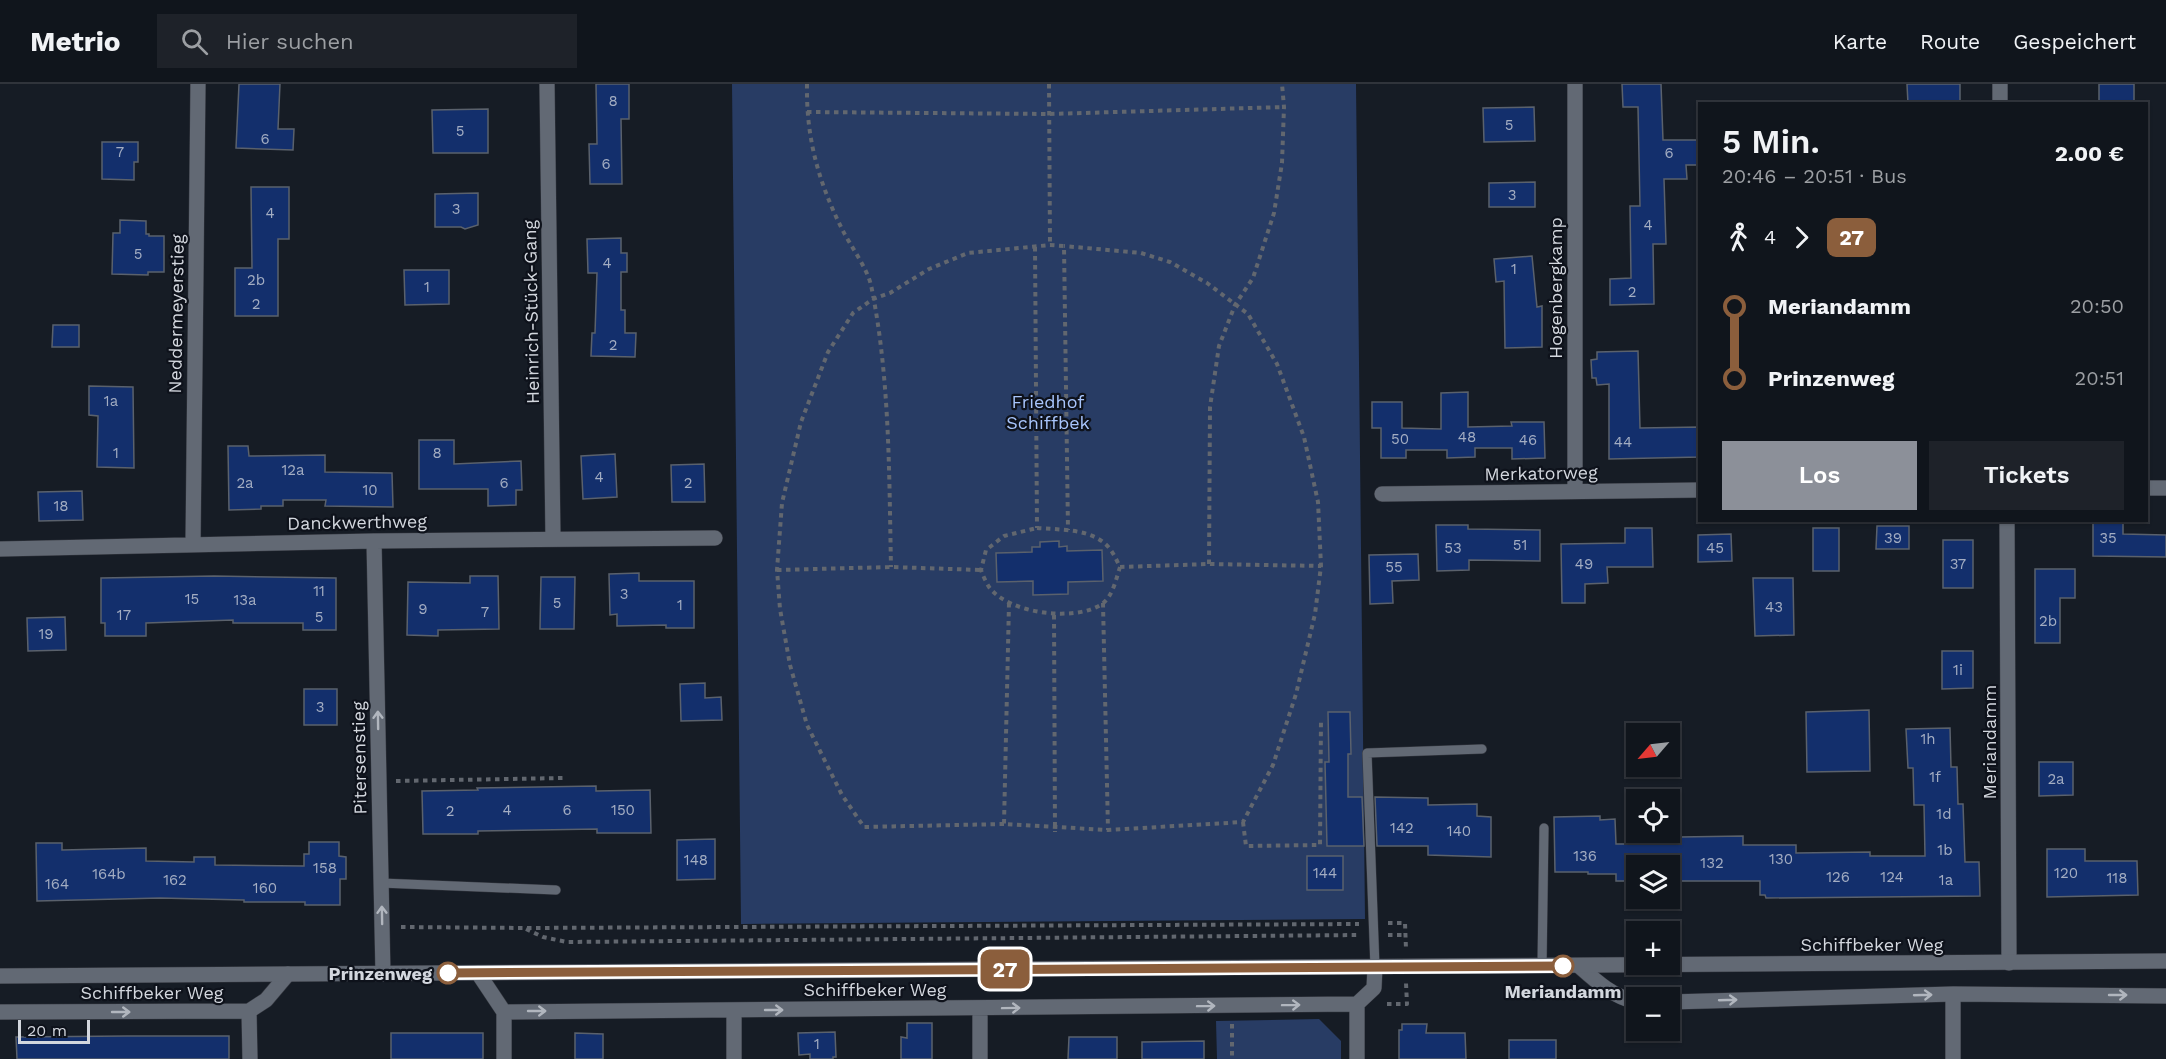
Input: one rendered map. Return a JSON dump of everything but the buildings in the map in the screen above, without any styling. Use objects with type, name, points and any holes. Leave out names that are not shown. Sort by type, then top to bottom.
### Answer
[{"type":"street","name":"Neddermeyerstieg","points":[[193,545],[198,84]]},
{"type":"street","name":"Heinrich-Stück-Gang","points":[[547,84],[554,539]]},
{"type":"street","name":"Hogenbergkamp","points":[[1575,84],[1575,491]]},
{"type":"street","points":[[2000,84],[2000,102]]},
{"type":"street","points":[[2148,488],[2166,488]]},
{"type":"street","name":"Merkatorweg","points":[[1382,494],[1698,490]]},
{"type":"street","name":"Meriandamm","points":[[2007,522],[2009,963]]},
{"type":"street","name":"Danckwerthweg","points":[[0,549],[374,541],[715,538]]},
{"type":"street","name":"Pitersenstieg","points":[[374,541],[383,974]]},
{"type":"street","name":"Schiffbeker Weg","points":[[0,976],[2166,962]]},
{"type":"street","points":[[1579,966],[1609,991],[1626,999]]},
{"type":"street","points":[[1357,1059],[1357,1004],[1374,988],[1374,967]]},
{"type":"street","points":[[478,973],[504,1012],[504,1059]]},
{"type":"street","name":"Schiffbeker Weg","points":[[0,1012],[249,1011],[266,1000],[288,974]]},
{"type":"street","points":[[1953,994],[1953,1059]]},
{"type":"street","points":[[1680,1002],[1953,994],[2166,996]]},
{"type":"street","name":"Schiffbeker Weg","points":[[504,1012],[1357,1004]]},
{"type":"street","points":[[980,1008],[980,1059]]},
{"type":"street","points":[[734,1010],[734,1059]]},
{"type":"street","points":[[249,1011],[250,1059]]},
{"type":"lane","points":[[1374,967],[1367,753],[1482,749]]},
{"type":"lane","points":[[1542,966],[1544,828]]},
{"type":"lane","points":[[381,883],[556,890]]},
{"type":"path","points":[[807,84],[807,112],[818,176],[841,227],[870,282],[873,299],[882,364],[889,449],[891,567]]},
{"type":"path","points":[[1049,84],[1050,245]]},
{"type":"path","points":[[1209,564],[1210,407],[1219,346],[1235,305],[1253,278],[1274,213],[1282,163],[1284,108],[1282,84]]},
{"type":"path","points":[[807,112],[1049,114],[1284,108]]},
{"type":"path","points":[[1243,822],[1108,830],[1054,825],[1004,824],[864,827],[842,795],[807,725],[790,665],[780,609],[777,570],[782,503],[801,422],[828,352],[853,313],[873,299],[890,292],[929,269],[968,254],[1050,245],[1141,253],[1170,262],[1207,283],[1248,314],[1277,364],[1304,437],[1318,502],[1322,566],[1315,614],[1296,694],[1273,765],[1243,822],[1246,846],[1320,845],[1321,720]]},
{"type":"path","points":[[1064,246],[1068,530]]},
{"type":"path","points":[[1035,247],[1037,528]]},
{"type":"path","points":[[1037,528],[1068,530],[1091,535],[1110,548],[1120,567],[1114,587],[1103,603],[1078,613],[1054,615],[1009,603],[990,588],[981,570],[986,550],[1004,536],[1037,528]]},
{"type":"path","points":[[1120,567],[1209,564],[1322,566]]},
{"type":"path","points":[[777,570],[891,567],[981,570]]},
{"type":"path","points":[[1004,824],[1009,603]]},
{"type":"path","points":[[1103,603],[1108,830]]},
{"type":"path","points":[[1054,615],[1054,832]]},
{"type":"path","points":[[379,781],[563,778]]},
{"type":"path","points":[[382,928],[1405,923],[1406,937],[1373,935],[567,942],[543,937],[526,928]]},
{"type":"path","points":[[1406,986],[1407,1004]]},
{"type":"path","points":[[1232,1005],[1232,1059]]},
{"type":"green space","name":"Friedhof Schiffbek","points":[[732,84],[1356,84],[1365,919],[741,924]]},
{"type":"green space","points":[[1319,1019],[1341,1041],[1341,1059],[1217,1059],[1216,1021]]},
{"type":"bus line","name":"27","points":[[448,973],[1563,966]]},
{"type":"place","name":"Meriandamm","points":[[1563,966]]},
{"type":"place","name":"Prinzenweg","points":[[448,973]]}]
